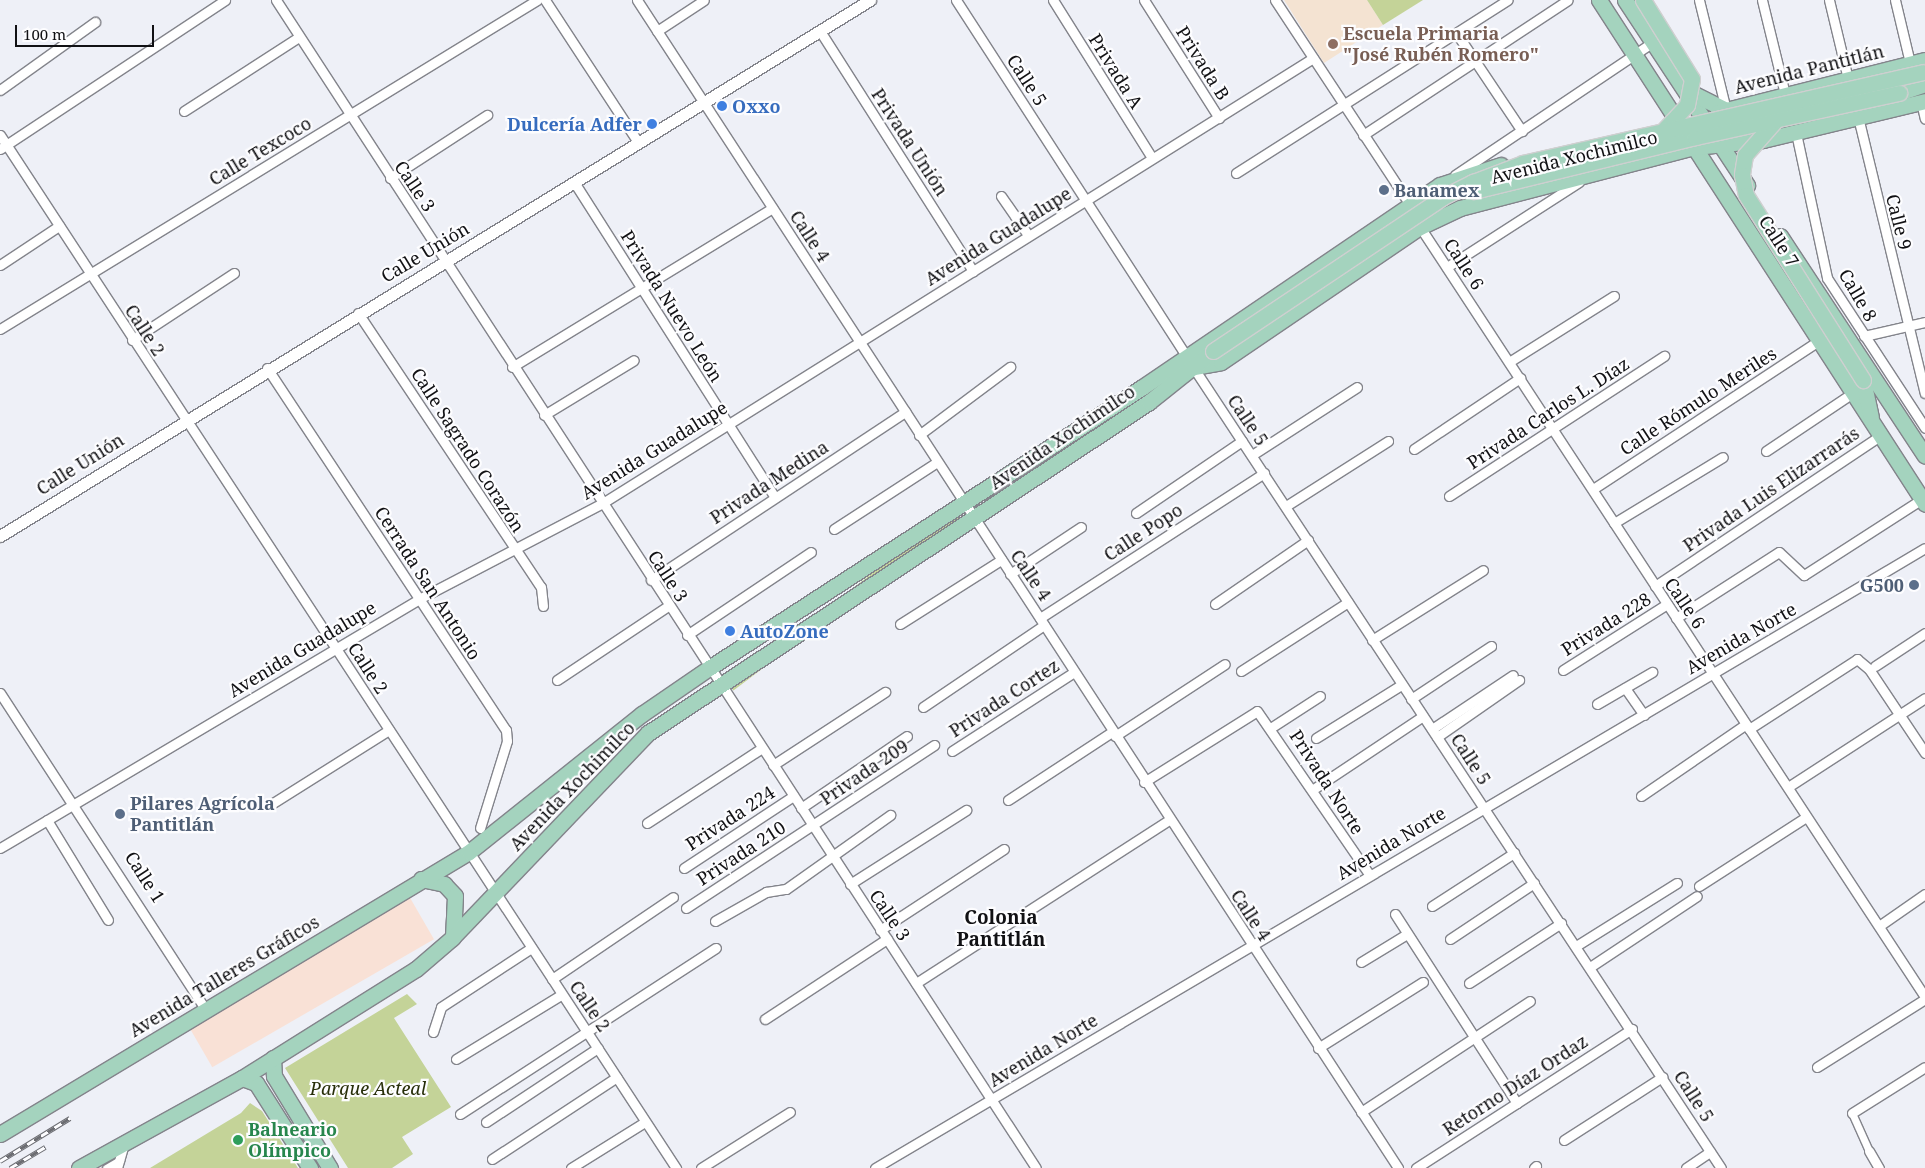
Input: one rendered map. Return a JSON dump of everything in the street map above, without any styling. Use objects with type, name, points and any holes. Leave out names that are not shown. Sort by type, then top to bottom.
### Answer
[{"type":"main road","name":"Calle 7","points":[[1598,0],[1821,339],[1858,386]]},
{"type":"main road","name":"Calle 7","points":[[1625,0],[1925,456]]},
{"type":"main road","points":[[1643,0],[1692,79],[1688,105],[1664,130]]},
{"type":"main road","points":[[1189,361],[1213,351],[1443,197],[1473,182],[1523,163],[1922,70]]},
{"type":"main road","points":[[1410,205],[1474,192],[1775,121],[1922,70]]},
{"type":"main road","name":"Avenida Pantitlán","points":[[1702,117],[1742,105],[1848,79],[1922,70]]},
{"type":"main road","points":[[1682,87],[1726,110]]},
{"type":"main road","points":[[1720,143],[1796,133],[1923,102]]},
{"type":"main road","points":[[1741,141],[1730,123],[1742,105]]},
{"type":"main road","name":"Avenida Xochimilco","points":[[469,852],[642,714],[709,668],[1189,361],[1440,185],[1522,159],[1702,117]]},
{"type":"main road","points":[[1775,121],[1746,155],[1742,175],[1746,195],[1858,386],[1871,419],[1923,502]]},
{"type":"main road","points":[[1646,130],[1657,141],[1652,157]]},
{"type":"main road","name":"Avenida Xochimilco","points":[[496,893],[631,748],[718,683],[974,518],[1149,402],[1189,361],[1221,362],[1420,227],[1478,202],[1597,170],[1720,143]]},
{"type":"main road","points":[[1716,180],[1722,167],[1735,167]]},
{"type":"main road","name":"Avenida Talleres Gráficos","points":[[0,1134],[421,879],[469,852]]},
{"type":"main road","points":[[421,879],[444,884],[455,896],[458,914],[452,938]]},
{"type":"main road","points":[[79,1168],[242,1078],[398,982],[452,938],[496,893]]},
{"type":"main road","points":[[273,1058],[274,1076],[330,1168]]},
{"type":"main road","points":[[242,1078],[256,1083],[310,1168]]},
{"type":"street","points":[[3,147],[225,0]]},
{"type":"street","name":"Calle 3","points":[[276,0],[349,116],[445,260],[601,504],[834,856],[850,884],[1036,1168]]},
{"type":"street","name":"Calle Texcoco","points":[[0,329],[537,0]]},
{"type":"street","points":[[545,0],[638,142]]},
{"type":"street","name":"Calle 4","points":[[637,0],[965,503],[1144,782],[1398,1168]]},
{"type":"street","points":[[657,30],[704,0]]},
{"type":"street","name":"Calle Unión","points":[[0,536],[184,419],[870,0]]},
{"type":"street","name":"Calle 5","points":[[956,0],[1189,361],[1632,1030],[1721,1168]]},
{"type":"street","name":"Privada A","points":[[1053,0],[1152,158]]},
{"type":"street","name":"Privada B","points":[[1144,0],[1219,118]]},
{"type":"street","points":[[1275,0],[1410,205]]},
{"type":"street","points":[[1236,173],[1508,0]]},
{"type":"street","points":[[1363,135],[1568,0]]},
{"type":"street","points":[[1699,0],[1726,110]]},
{"type":"street","points":[[1762,0],[1785,94]]},
{"type":"street","points":[[1829,0],[1848,79]]},
{"type":"street","points":[[1895,0],[1922,70]]},
{"type":"street","points":[[0,90],[95,22]]},
{"type":"street","name":"Privada Unión","points":[[820,31],[973,271]]},
{"type":"street","points":[[1457,34],[1522,131]]},
{"type":"street","points":[[184,111],[300,37]]},
{"type":"street","name":"Avenida Xochimilco","points":[[1440,185],[1653,42]]},
{"type":"street","name":"Avenida Guadalupe","points":[[0,848],[419,599],[512,547],[601,504],[1313,58]]},
{"type":"street","points":[[1923,102],[1925,119]]},
{"type":"street","points":[[390,178],[487,115]]},
{"type":"street","name":"Calle 9","points":[[1858,117],[1925,393]]},
{"type":"street","name":"Calle 8","points":[[1796,133],[1827,278],[1925,428]]},
{"type":"street","name":"Calle 2","points":[[0,135],[3,147],[59,226],[88,274],[336,648],[561,995],[676,1168]]},
{"type":"street","points":[[1447,267],[1597,170]]},
{"type":"street","name":"Privada Nuevo León","points":[[574,182],[775,498]]},
{"type":"street","points":[[1001,196],[1028,235]]},
{"type":"street","points":[[512,367],[772,208]]},
{"type":"street","points":[[0,265],[59,226]]},
{"type":"street","name":"Calle 6","points":[[1420,227],[1554,428],[1614,524],[1925,998]]},
{"type":"street","points":[[132,340],[234,273]]},
{"type":"street","points":[[1509,362],[1614,296]]},
{"type":"street","name":"Calle Sagrado Corazón","points":[[358,314],[512,547],[541,587],[542,606]]},
{"type":"street","points":[[1864,336],[1925,322]]},
{"type":"street","name":"Calle Rómulo Meriles","points":[[1593,489],[1821,339]]},
{"type":"street","name":"Privada Carlos L. Díaz","points":[[1450,496],[1664,356]]},
{"type":"street","points":[[544,416],[634,360]]},
{"type":"street","points":[[919,435],[1010,367]]},
{"type":"street","name":"Cerrada San Antonio","points":[[267,368],[507,734],[480,828]]},
{"type":"street","points":[[1414,449],[1520,378]]},
{"type":"street","points":[[1766,451],[1858,386]]},
{"type":"street","points":[[1252,455],[1357,387]]},
{"type":"street","name":"Privada Medina","points":[[651,580],[905,412]]},
{"type":"street","name":"Privada Luis Elizarrarás","points":[[1655,586],[1881,435]]},
{"type":"street","points":[[1286,506],[1388,440]]},
{"type":"street","points":[[1136,513],[1242,441]]},
{"type":"street","points":[[1614,524],[1723,457]]},
{"type":"street","points":[[834,529],[937,462]]},
{"type":"street","name":"Calle Popo","points":[[923,707],[1042,622],[1264,473]]},
{"type":"street","points":[[1676,618],[1782,552],[1802,576],[1923,502]]},
{"type":"street","points":[[1010,574],[1081,528]]},
{"type":"street","points":[[1214,604],[1308,540]]},
{"type":"street","name":"Avenida Norte","points":[[875,1168],[1252,946],[1369,874],[1925,548]]},
{"type":"street","points":[[687,635],[811,552]]},
{"type":"street","points":[[900,624],[1001,560]]},
{"type":"street","points":[[1372,640],[1483,570]]},
{"type":"street","points":[[1241,671],[1348,602]]},
{"type":"street","name":"Privada 228","points":[[1563,670],[1667,604]]},
{"type":"street","points":[[556,680],[668,606]]},
{"type":"street","points":[[1875,666],[1925,633]]},
{"type":"street","points":[[1411,698],[1491,646]]},
{"type":"street","points":[[1641,796],[1748,726],[1857,659],[1869,669],[1925,753]]},
{"type":"street","points":[[1008,800],[1225,664]]},
{"type":"street","name":"Privada Cortez","points":[[952,751],[1074,672]]},
{"type":"street","points":[[1597,704],[1652,672]]},
{"type":"street","points":[[1434,733],[1516,678]]},
{"type":"street","points":[[1316,738],[1402,685]]},
{"type":"street","points":[[1625,688],[1644,714]]},
{"type":"street","points":[[773,765],[886,692]]},
{"type":"street","name":"Calle 1","points":[[0,693],[74,803],[205,1009]]},
{"type":"street","points":[[1272,727],[1320,696]]},
{"type":"street","points":[[1788,787],[1925,698]]},
{"type":"street","name":"Privada Norte","points":[[1144,782],[1257,711],[1272,727],[1369,874]]},
{"type":"street","points":[[1312,790],[1424,716]]},
{"type":"street","points":[[273,803],[389,730]]},
{"type":"street","points":[[802,808],[907,736]]},
{"type":"street","name":"Privada 209","points":[[813,826],[934,745]]},
{"type":"street","points":[[647,824],[762,748]]},
{"type":"street","name":"Privada 224","points":[[684,868],[793,796]]},
{"type":"street","points":[[850,884],[966,810]]},
{"type":"street","points":[[715,921],[766,892],[786,889],[890,815]]},
{"type":"street","points":[[1699,886],[1806,817]]},
{"type":"street","points":[[47,820],[108,920]]},
{"type":"street","points":[[916,983],[1169,820]]},
{"type":"street","name":"Privada 210","points":[[686,908],[813,826]]},
{"type":"street","points":[[880,930],[1004,850]]},
{"type":"street","points":[[1432,906],[1514,853]]},
{"type":"street","points":[[1576,946],[1677,882]]},
{"type":"street","points":[[1450,939],[1534,883]]},
{"type":"street","points":[[1879,926],[1925,894]]},
{"type":"street","points":[[1590,967],[1697,896]]},
{"type":"street","points":[[552,979],[673,897]]},
{"type":"street","points":[[1395,914],[1473,1038],[1517,1103]]},
{"type":"street","points":[[1469,983],[1561,923]]},
{"type":"street","points":[[1361,962],[1406,934]]},
{"type":"street","points":[[765,1019],[887,939]]},
{"type":"street","points":[[433,1032],[442,1006],[532,948]]},
{"type":"street","points":[[460,1114],[716,948]]},
{"type":"street","points":[[1318,1048],[1423,982]]},
{"type":"street","points":[[456,1059],[561,995]]},
{"type":"street","points":[[1817,1067],[1925,998]]},
{"type":"street","points":[[1361,1112],[1530,1001]]},
{"type":"street","name":"Retorno Díaz Ordaz","points":[[1416,1168],[1632,1030]]},
{"type":"street","points":[[486,1122],[598,1048]]},
{"type":"street","points":[[1879,1168],[1869,1152],[1852,1113],[1925,1067]]},
{"type":"street","points":[[492,1159],[617,1077]]},
{"type":"street","points":[[1564,1140],[1662,1077]]},
{"type":"street","points":[[702,1168],[790,1112]]},
{"type":"street","points":[[571,1168],[645,1122]]},
{"type":"street","points":[[106,1168],[118,1164],[124,1143]]},
{"type":"street","points":[[1686,1168],[1710,1152]]},
{"type":"shaded area","name":"Escuela Primaria \"José Rubén Romero\"","points":[[1284,0],[1367,0],[1383,25],[1324,63]]},
{"type":"shaded area","points":[[409,896],[434,939],[212,1067],[187,1024]]},
{"type":"green space","points":[[1367,0],[1423,0],[1383,25]]},
{"type":"green space","points":[[955,511],[961,519],[733,691],[727,683]]},
{"type":"green space","name":"Parque Acteal","points":[[407,994],[417,1004],[394,1018],[451,1107],[402,1137],[413,1154],[392,1168],[348,1168],[285,1068]]},
{"type":"green space","name":"Balneario Olímpico","points":[[250,1103],[262,1111],[298,1168],[150,1168],[241,1113]]},
{"type":"railway","points":[[0,1161],[70,1118]]},
{"type":"railway","points":[[10,1168],[45,1147]]},
{"type":"place","name":"Escuela Primaria \"José Rubén Romero\"","points":[[1333,44]]},
{"type":"place","name":"Oxxo","points":[[722,106]]},
{"type":"place","name":"Dulcería Adfer","points":[[652,124]]},
{"type":"place","name":"Banamex","points":[[1384,190]]},
{"type":"place","name":"G500","points":[[1914,585]]},
{"type":"place","name":"AutoZone","points":[[730,631]]},
{"type":"place","name":"Pilares Agrícola Pantitlán","points":[[120,814]]},
{"type":"place","name":"Balneario Olímpico","points":[[238,1140]]},
{"type":"district","name":"Colonia Pantitlán","points":[[1001,929]]}]
